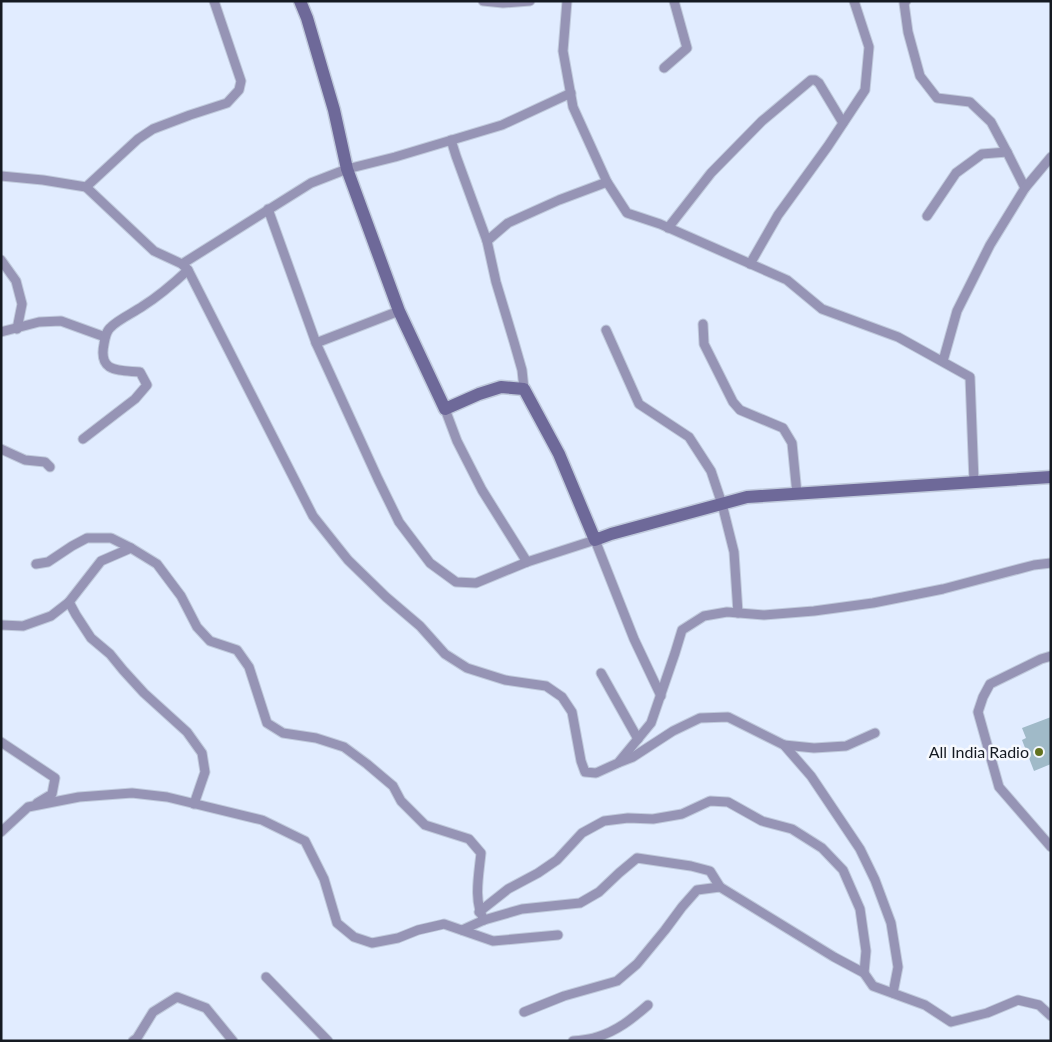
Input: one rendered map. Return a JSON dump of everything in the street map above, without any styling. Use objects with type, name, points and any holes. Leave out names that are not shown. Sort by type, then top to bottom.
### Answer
[{"type":"street","points":[[86,187],[138,139],[153,129],[227,103],[239,90],[242,81],[214,1]]},
{"type":"street","points":[[300,1],[307,18],[334,110],[347,169],[399,311],[482,490],[527,562]]},
{"type":"street","points":[[483,1],[502,3],[530,1]]},
{"type":"street","points":[[567,1],[563,51],[573,107],[607,182],[627,213],[668,228],[787,280],[822,309],[898,338],[970,377],[974,482]]},
{"type":"street","points":[[664,68],[687,48],[674,1]]},
{"type":"street","points":[[750,264],[778,215],[828,146],[865,90],[869,47],[854,1]]},
{"type":"street","points":[[906,1],[904,3],[908,32],[920,76],[937,98],[970,102],[991,122],[1026,188]]},
{"type":"street","points":[[668,228],[711,173],[762,121],[811,80],[819,83],[843,123]]},
{"type":"street","points":[[83,439],[135,399],[147,384],[140,372],[112,369],[106,364],[102,354],[105,337],[109,328],[145,305],[185,267],[268,209],[311,184],[347,169],[395,157],[502,125],[571,93]]},
{"type":"street","points":[[451,140],[487,241],[496,282],[522,370],[524,389],[559,454],[634,639],[661,696]]},
{"type":"street","points":[[927,216],[956,173],[982,154],[1007,152]]},
{"type":"street","points":[[943,361],[957,311],[990,245],[1026,188],[1051,157]]},
{"type":"street","points":[[1,176],[44,180],[86,187],[154,251],[185,267],[313,516],[348,560],[386,597],[420,626],[445,654],[467,668],[505,680],[546,686],[562,697],[572,712],[581,761],[585,772],[596,773],[633,757],[673,731],[700,718],[728,717],[784,745],[814,748],[846,746],[875,732]]},
{"type":"street","points":[[487,241],[508,223],[559,200],[607,182]]},
{"type":"street","points":[[268,209],[316,343],[399,522],[430,563],[456,582],[476,583],[527,562],[611,534],[747,497],[1051,477]]},
{"type":"street","points":[[1,260],[16,281],[22,304],[17,328]]},
{"type":"street","points":[[316,343],[399,311]]},
{"type":"street","points":[[1,332],[39,322],[61,321],[105,337]]},
{"type":"street","points":[[704,324],[704,344],[733,402],[740,410],[783,428],[792,443],[797,494]]},
{"type":"street","points":[[606,330],[639,404],[690,437],[711,471],[722,504],[734,552],[738,612]]},
{"type":"street","points":[[445,409],[479,394],[501,387],[524,389]]},
{"type":"street","points":[[1,449],[26,460],[45,462],[50,467]]},
{"type":"street","points":[[36,564],[48,562],[87,538],[111,538],[157,564],[181,596],[197,627],[210,641],[237,650],[249,667],[267,723],[284,733],[316,738],[344,746],[393,786],[401,801],[425,825],[469,838],[481,853],[478,888],[482,916]]},
{"type":"street","points":[[1,625],[23,626],[51,616],[70,602],[100,561],[131,548]]},
{"type":"street","points":[[618,763],[651,723],[682,630],[704,616],[727,612],[764,615],[873,603],[943,589],[1034,565],[1051,564]]},
{"type":"street","points":[[70,602],[91,638],[110,654],[144,693],[187,732],[202,753],[204,772],[194,804]]},
{"type":"street","points":[[1051,656],[990,684],[978,712],[999,787],[1051,848]]},
{"type":"street","points":[[601,673],[638,739]]},
{"type":"street","points":[[1,742],[55,778],[52,794],[33,806]]},
{"type":"street","points":[[784,745],[811,776],[860,849],[875,880],[891,923],[898,967],[893,993]]},
{"type":"street","points":[[1,832],[28,807],[79,797],[132,793],[166,797],[262,820],[305,841],[324,879],[337,923],[354,937],[372,943],[398,938],[418,930],[444,924],[493,941],[558,935]]},
{"type":"street","points":[[462,930],[482,916],[508,889],[538,873],[557,860],[582,833],[604,821],[628,818],[653,819],[682,814],[710,801],[728,802],[762,821],[792,829],[822,848],[843,870],[860,909],[866,951],[864,973]]},
{"type":"street","points":[[482,916],[522,909],[580,903],[598,892],[637,858],[691,866],[710,871],[720,887],[834,957],[864,973],[873,986],[925,1005],[951,1022],[987,1013],[1018,1000],[1039,1005],[1051,1016]]},
{"type":"street","points":[[524,1012],[564,996],[618,981],[637,964],[697,890],[720,887]]},
{"type":"street","points":[[266,977],[328,1041]]},
{"type":"street","points":[[133,1041],[137,1038],[153,1012],[177,997],[206,1008],[233,1041]]},
{"type":"street","points":[[573,1041],[595,1038],[614,1030],[630,1021],[648,1005]]},
{"type":"building","name":"All India Radio","points":[[1051,717],[1051,764],[1034,771],[1022,740],[1026,738],[1022,728]]},
{"type":"place","name":"All India Radio","points":[[1039,752]]}]
